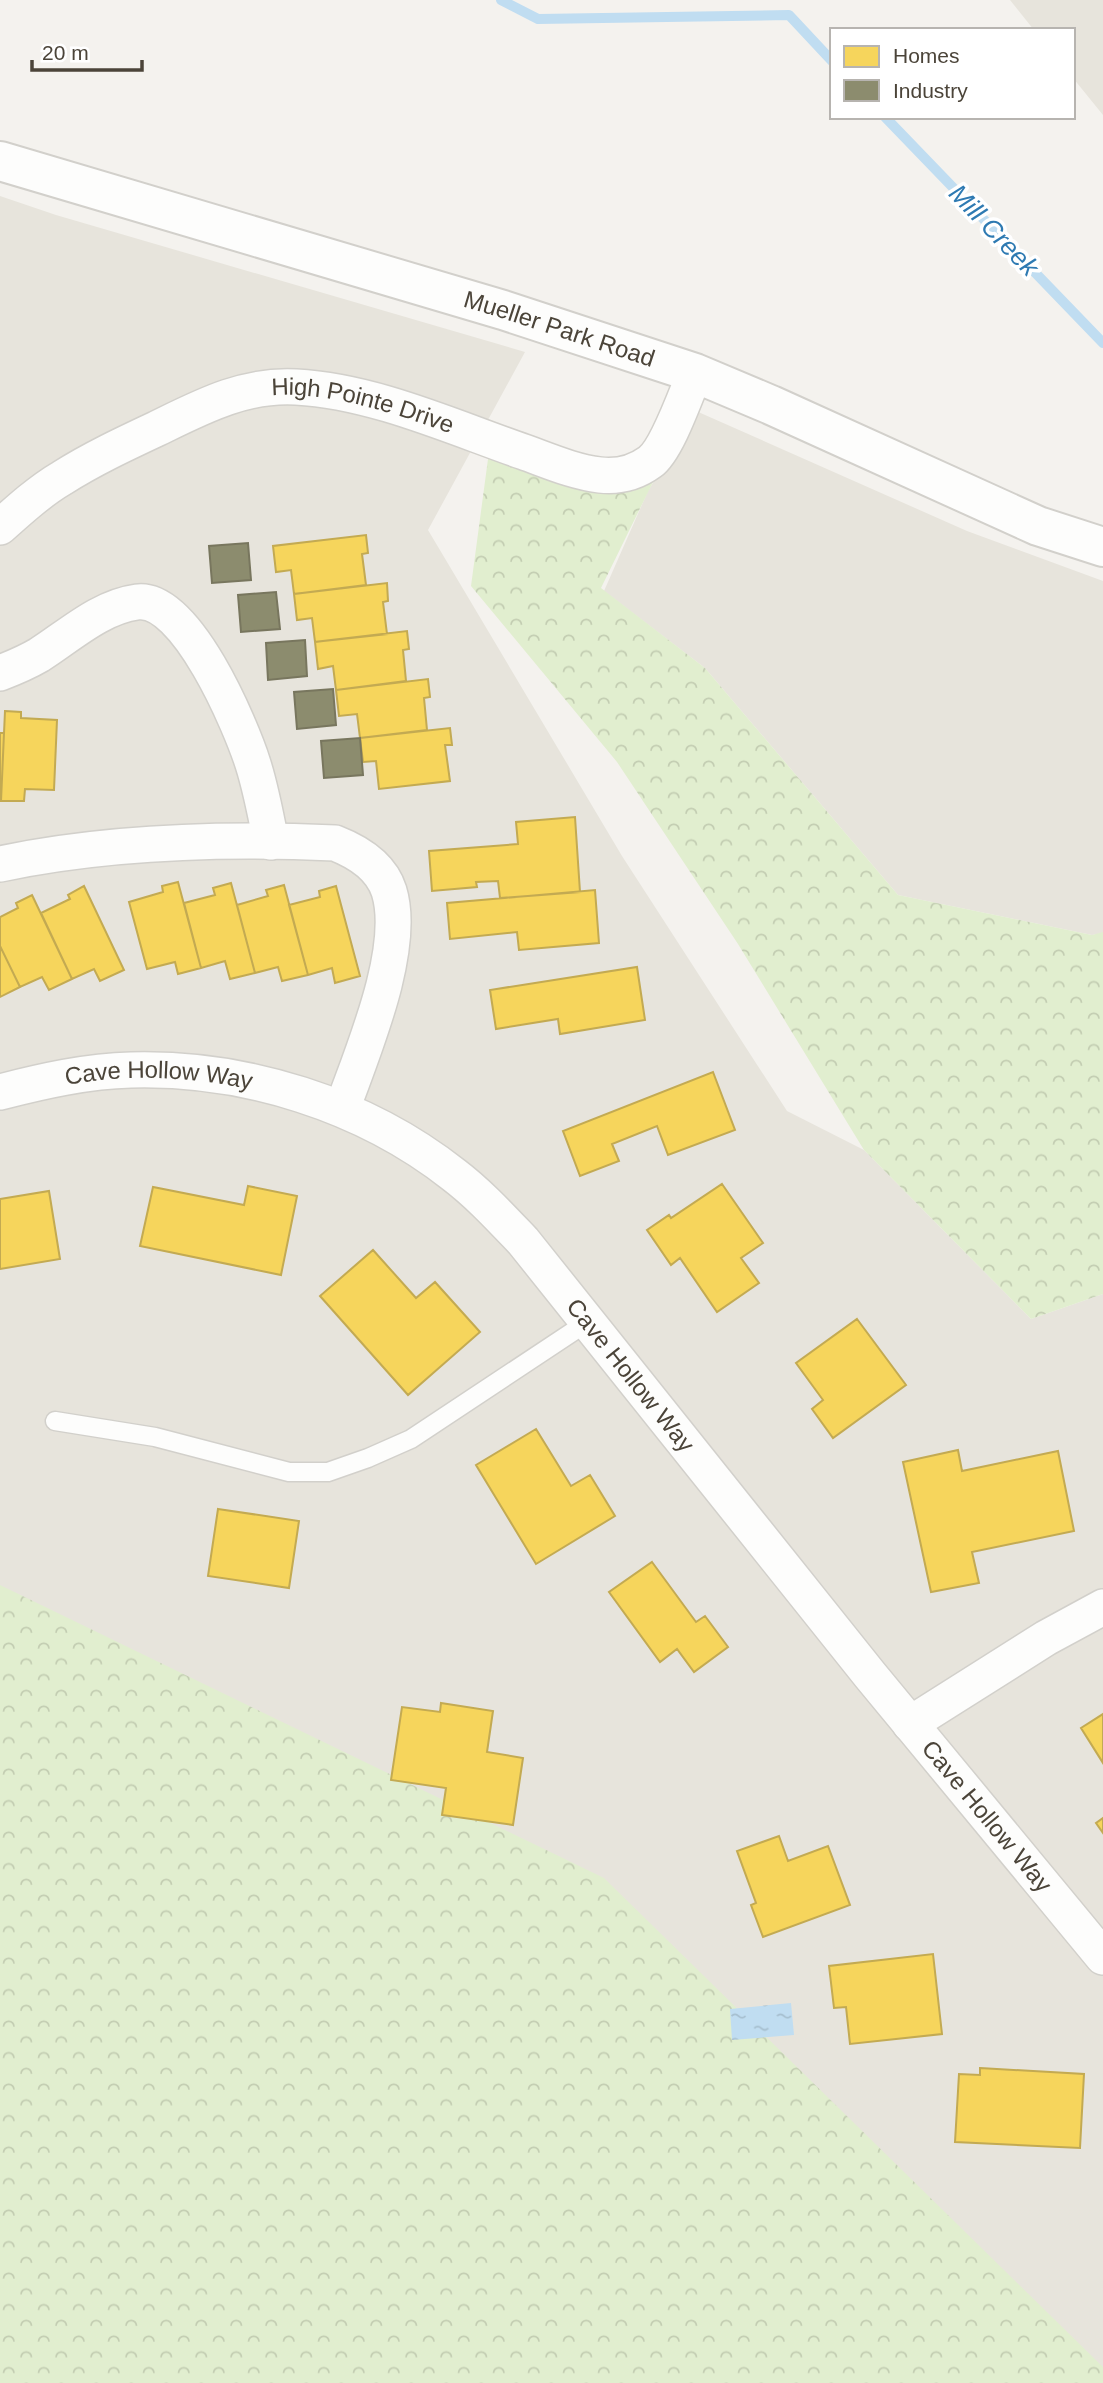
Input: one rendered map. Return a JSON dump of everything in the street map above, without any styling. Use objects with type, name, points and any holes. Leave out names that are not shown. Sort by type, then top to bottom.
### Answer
[{"type":"street","name":"Mueller Park Road","points":[[0,161],[503,310],[695,373],[1038,526],[1103,547]]},
{"type":"street","name":"High Pointe Drive","points":[[0,527],[61,478],[102,455],[210,403],[238,393],[269,387],[296,387],[347,394],[383,403],[583,473],[618,475],[636,471],[652,461],[663,445],[695,373]]},
{"type":"street","points":[[0,673],[37,656],[110,610],[139,601],[151,603],[163,610],[197,647],[226,698],[253,763],[271,842]]},
{"type":"street","points":[[0,864],[99,847],[167,843],[335,843],[357,852],[376,869],[389,890],[393,938],[386,975],[342,1109]]},
{"type":"street","name":"Cave Hollow Way","points":[[0,1092],[89,1073],[171,1070],[215,1074],[301,1094],[342,1109],[418,1149],[454,1175],[490,1206],[523,1241],[910,1724],[1103,1957]]},
{"type":"street","points":[[910,1724],[1046,1638],[1103,1607]]},
{"type":"lane","points":[[55,1421],[155,1437],[289,1472],[328,1472],[411,1439],[589,1321]]},
{"type":"shaded area","points":[[1010,0],[1103,0],[1103,115],[1075,80],[1075,28],[1032,28]]},
{"type":"shaded area","points":[[0,196],[56,215],[525,352],[428,530],[622,856],[787,1111],[864,1150],[1031,1319],[1103,1294],[1103,2383],[0,2383]]},
{"type":"shaded area","points":[[696,411],[967,531],[1103,581],[1103,933],[1092,935],[898,895],[705,668],[604,591],[648,491]]},
{"type":"green space","points":[[488,459],[653,482],[601,588],[705,668],[898,895],[1092,935],[1103,932],[1103,1294],[1031,1319],[864,1150],[738,944],[617,762],[471,586]]},
{"type":"green space","points":[[0,1585],[604,1878],[1103,2367],[1103,2383],[0,2383]]},
{"type":"water","points":[[791,2003],[794,2035],[732,2040],[730,2009]]},
{"type":"building: Homes","points":[[366,535],[368,553],[362,554],[366,585],[294,594],[291,570],[276,572],[273,546]]},
{"type":"building: Homes","points":[[387,583],[388,601],[383,602],[387,634],[315,642],[312,618],[297,620],[294,594]]},
{"type":"building: Homes","points":[[407,631],[409,649],[403,650],[406,681],[336,690],[333,666],[318,669],[315,642]]},
{"type":"building: Homes","points":[[428,679],[430,697],[424,698],[427,730],[360,738],[357,714],[339,716],[336,690]]},
{"type":"building: Homes","points":[[5,711],[21,712],[21,718],[57,720],[54,790],[25,789],[24,801],[1,801]]},
{"type":"building: Homes","points":[[450,728],[452,745],[445,745],[450,781],[379,789],[376,761],[363,762],[360,738]]},
{"type":"building: Homes","points":[[0,733],[4,733],[1,801],[0,801]]},
{"type":"building: Homes","points":[[575,817],[580,892],[500,898],[498,881],[476,882],[477,887],[432,891],[429,851],[518,844],[516,822]]},
{"type":"building: Homes","points":[[178,882],[201,968],[178,974],[175,962],[147,969],[129,902],[163,892],[162,886]]},
{"type":"building: Homes","points":[[231,883],[255,973],[230,979],[225,961],[201,968],[184,903],[215,895],[213,888]]},
{"type":"building: Homes","points":[[284,885],[308,975],[282,981],[278,967],[255,973],[237,905],[268,896],[266,890]]},
{"type":"building: Homes","points":[[84,886],[124,970],[100,981],[94,969],[72,979],[41,913],[70,899],[68,895]]},
{"type":"building: Homes","points":[[336,886],[360,976],[335,983],[332,968],[308,975],[289,905],[320,897],[319,891]]},
{"type":"building: Homes","points":[[595,890],[599,943],[519,950],[517,932],[450,939],[447,903]]},
{"type":"building: Homes","points":[[32,895],[72,979],[49,990],[42,977],[20,987],[0,946],[0,917],[18,908],[16,903]]},
{"type":"building: Homes","points":[[0,946],[20,987],[0,997]]},
{"type":"building: Homes","points":[[637,967],[645,1020],[560,1034],[558,1019],[496,1029],[490,990]]},
{"type":"building: Homes","points":[[713,1072],[735,1130],[668,1155],[657,1126],[612,1144],[619,1161],[580,1176],[563,1131]]},
{"type":"building: Homes","points":[[722,1184],[763,1243],[741,1258],[759,1283],[717,1312],[680,1258],[671,1265],[647,1230],[669,1215],[671,1218]]},
{"type":"building: Homes","points":[[248,1186],[297,1196],[281,1275],[140,1246],[153,1187],[244,1205]]},
{"type":"building: Homes","points":[[49,1191],[60,1259],[0,1269],[0,1199]]},
{"type":"building: Homes","points":[[373,1250],[416,1298],[435,1282],[480,1332],[408,1395],[320,1296]]},
{"type":"building: Homes","points":[[857,1319],[906,1385],[833,1438],[812,1409],[823,1400],[796,1363]]},
{"type":"building: Homes","points":[[536,1429],[571,1486],[590,1475],[615,1516],[536,1564],[476,1465]]},
{"type":"building: Homes","points":[[958,1450],[962,1471],[1058,1451],[1074,1531],[972,1552],[979,1583],[931,1592],[903,1462]]},
{"type":"building: Homes","points":[[218,1509],[299,1521],[289,1588],[208,1576]]},
{"type":"building: Homes","points":[[652,1562],[696,1622],[705,1616],[728,1647],[694,1672],[677,1649],[660,1662],[609,1592]]},
{"type":"building: Homes","points":[[441,1703],[493,1711],[487,1752],[523,1758],[513,1825],[442,1815],[446,1788],[391,1780],[402,1707],[440,1712]]},
{"type":"building: Homes","points":[[1103,1714],[1103,1763],[1081,1728]]},
{"type":"building: Homes","points":[[1103,1818],[1103,1833],[1096,1823]]},
{"type":"building: Homes","points":[[779,1836],[788,1861],[828,1846],[850,1905],[763,1937],[751,1905],[756,1903],[737,1851]]},
{"type":"building: Homes","points":[[933,1954],[942,2034],[850,2044],[846,2007],[834,2008],[829,1966]]},
{"type":"building: Homes","points":[[980,2068],[1084,2074],[1080,2148],[955,2142],[959,2074],[980,2075]]},
{"type":"building: Industry","points":[[248,543],[251,580],[212,583],[209,546]]},
{"type":"building: Industry","points":[[276,592],[280,629],[241,632],[238,595]]},
{"type":"building: Industry","points":[[305,640],[307,676],[268,680],[266,643]]},
{"type":"building: Industry","points":[[333,689],[336,725],[297,729],[294,692]]},
{"type":"building: Industry","points":[[360,738],[363,775],[324,778],[321,741]]},
{"type":"waterway","name":"Mill Creek","points":[[501,0],[538,19],[789,15],[830,59]]},
{"type":"waterway","name":"Mill Creek","points":[[887,119],[1103,343]]}]
